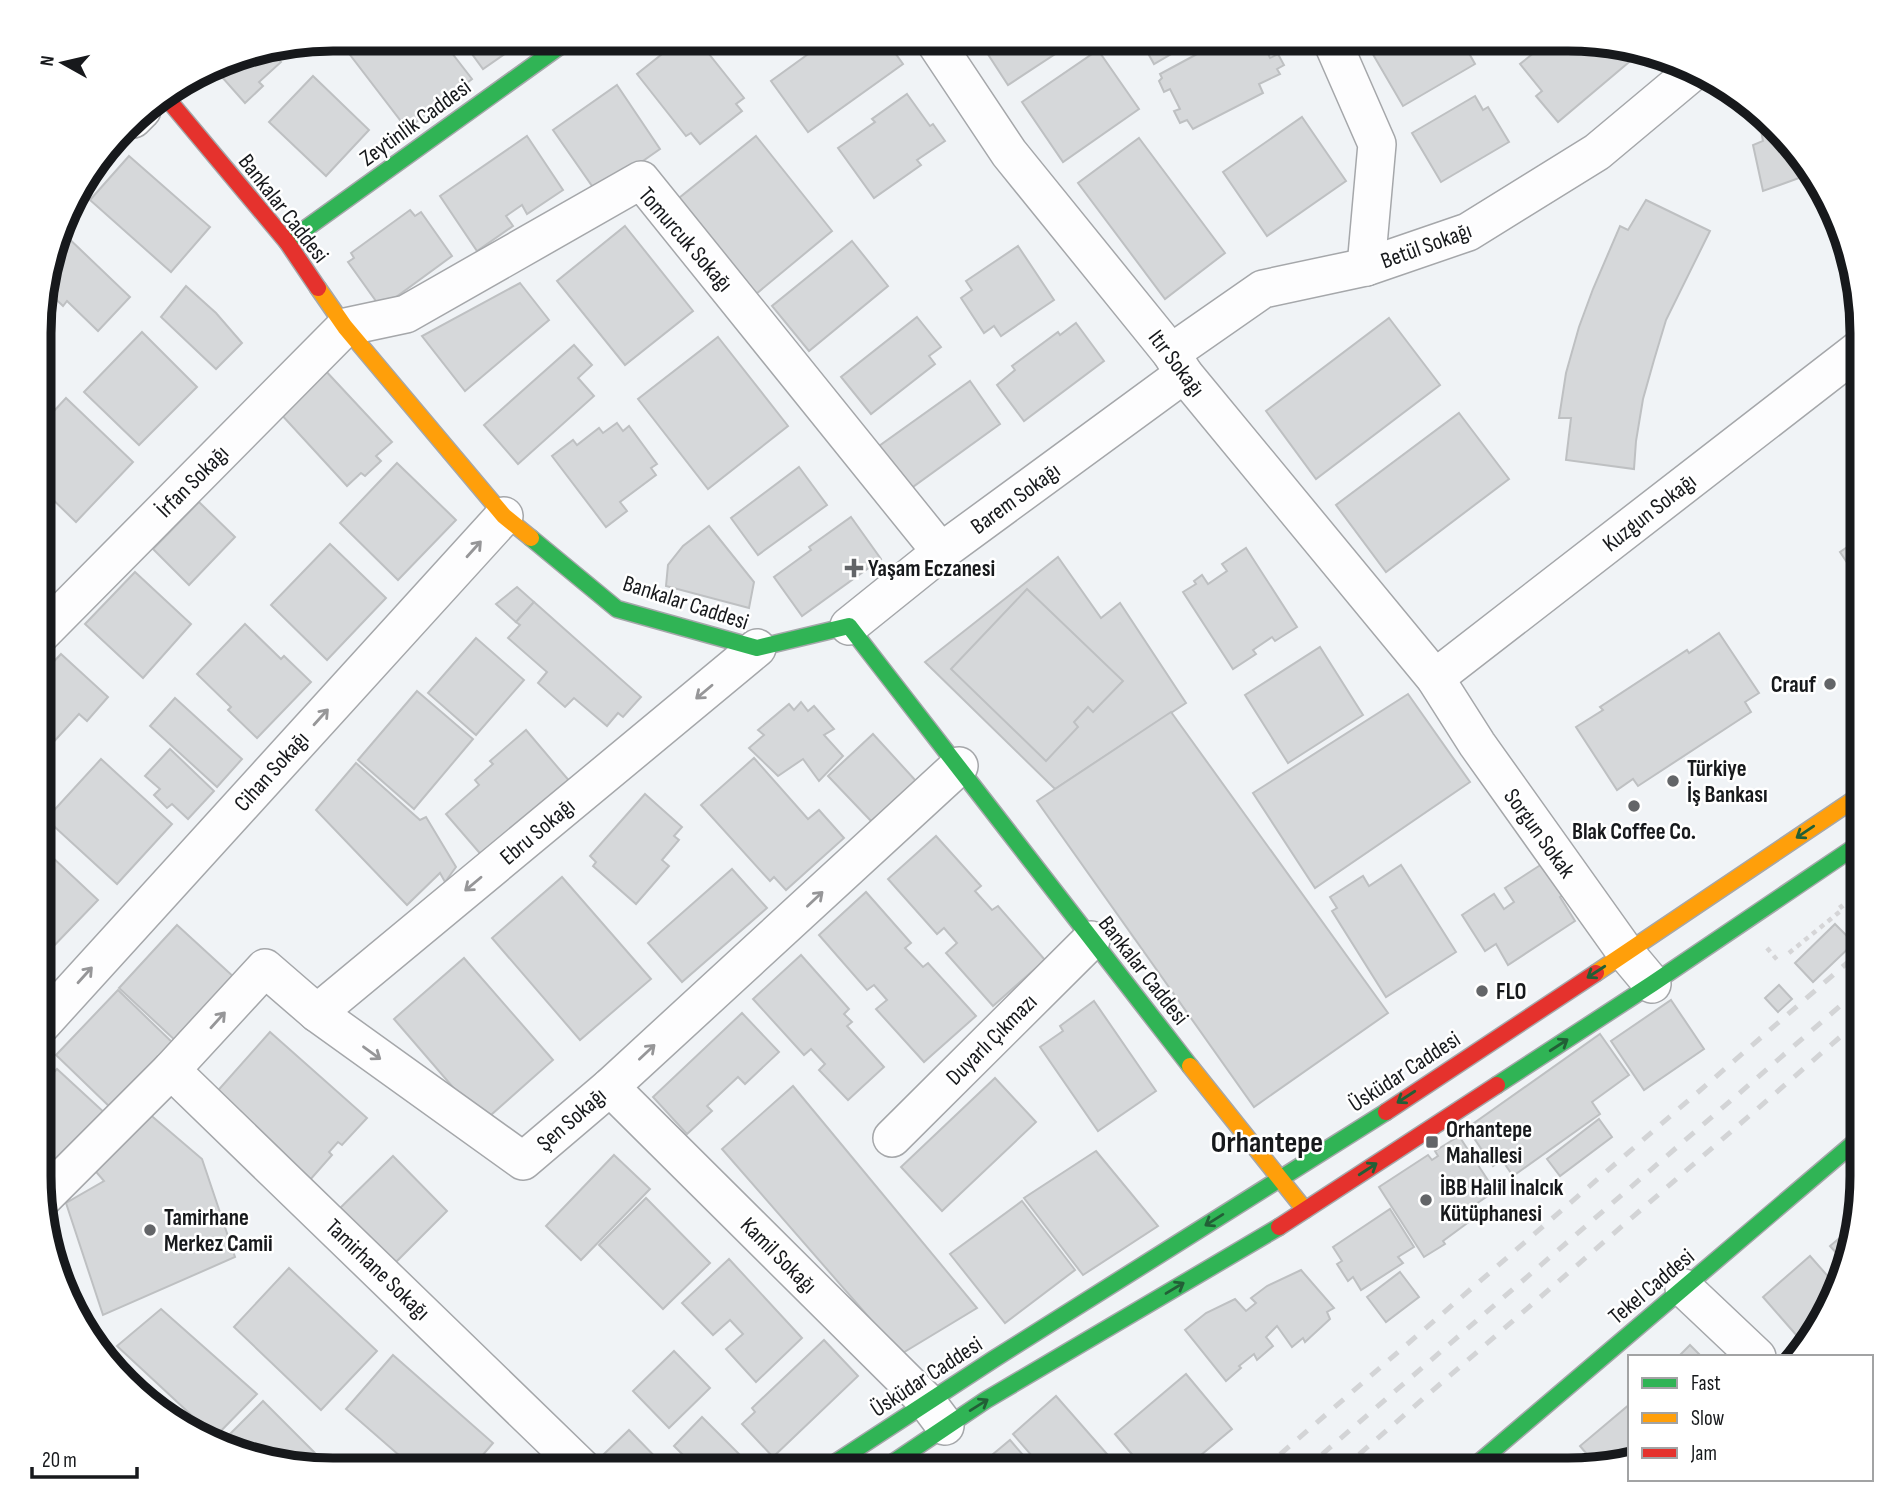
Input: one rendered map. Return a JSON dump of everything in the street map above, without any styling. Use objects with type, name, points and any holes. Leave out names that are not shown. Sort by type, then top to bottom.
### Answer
[{"type":"street","name":"Zeytinlik Caddesi","points":[[287,242],[553,51]]},
{"type":"street","name":"Itır Sokağı","points":[[941,51],[1009,153],[1177,364],[1435,678]]},
{"type":"street","points":[[1336,51],[1377,144],[1366,267]]},
{"type":"street","name":"Betül Sokağı","points":[[1177,364],[1263,289],[1366,267],[1468,232],[1597,152],[1684,76]]},
{"type":"street","name":"Bankalar Caddesi","points":[[170,103],[287,242],[345,327],[504,516],[617,609],[757,648],[849,626],[1091,940],[1305,1210]]},
{"type":"street","name":"Tomurcuk Sokağı","points":[[345,327],[406,314],[641,180],[941,552]]},
{"type":"street","name":"İrfan Sokağı","points":[[51,624],[345,327]]},
{"type":"street","name":"Kuzgun Sokağı","points":[[1435,678],[1850,357]]},
{"type":"street","name":"Barem Sokağı","points":[[849,626],[1177,364]]},
{"type":"street","name":"Cihan Sokağı","points":[[51,1009],[504,516]]},
{"type":"street","name":"Ebru Sokağı","points":[[317,1013],[757,648]]},
{"type":"street","name":"Sorgun Sokak","points":[[1435,678],[1477,744],[1626,953],[1652,984]]},
{"type":"street","name":"Şen Sokağı","points":[[172,1070],[265,968],[317,1013],[523,1161],[610,1087],[959,766]]},
{"type":"street","name":"Üsküdar Caddesi","points":[[894,1458],[936,1414],[1280,1179],[1626,953],[1850,802]]},
{"type":"street","name":"Üsküdar Caddesi","points":[[848,1458],[936,1414],[1305,1210],[1652,984],[1850,850]]},
{"type":"street","name":"Duyarlı Çıkmazı","points":[[892,1138],[1091,940]]},
{"type":"street","points":[[51,1190],[172,1070]]},
{"type":"street","name":"Tamirhane Sokağı","points":[[172,1070],[572,1458]]},
{"type":"street","name":"Kamil Sokağı","points":[[610,1087],[936,1414]]},
{"type":"street","name":"Tekel Caddesi","points":[[1485,1458],[1850,1146]]},
{"type":"street","points":[[1684,1288],[1756,1355]]},
{"type":"path","points":[[1789,953],[1843,909]]},
{"type":"building","points":[[347,51],[450,51],[472,79],[407,129]]},
{"type":"building","points":[[470,51],[509,51],[483,69]]},
{"type":"building","points":[[666,51],[707,51],[744,98],[736,104],[742,111],[700,144],[691,133],[686,136],[637,74]]},
{"type":"building","points":[[812,51],[894,51],[903,64],[808,132],[771,81]]},
{"type":"building","points":[[986,51],[1060,51],[1008,85]]},
{"type":"building","points":[[1099,51],[1139,109],[1063,162],[1022,102]]},
{"type":"building","points":[[1147,51],[1176,51],[1154,64]]},
{"type":"building","points":[[1198,51],[1267,51],[1270,58],[1278,54],[1284,65],[1277,69],[1280,74],[1259,84],[1263,93],[1193,129],[1187,120],[1180,123],[1174,111],[1180,109],[1170,89],[1164,92],[1159,81],[1162,78],[1160,74],[1199,53]]},
{"type":"building","points":[[1371,51],[1468,51],[1475,64],[1403,106]]},
{"type":"building","points":[[1536,51],[1587,51],[1634,58],[1558,122],[1536,96],[1542,91],[1520,64]]},
{"type":"building","points":[[276,56],[281,62],[259,82],[263,86],[245,103],[220,74]]},
{"type":"building","points":[[313,76],[369,130],[326,176],[269,122]]},
{"type":"building","points":[[617,85],[660,149],[597,193],[553,130]]},
{"type":"building","points":[[907,94],[930,126],[933,124],[945,141],[917,160],[921,165],[874,198],[838,148],[875,122],[872,119]]},
{"type":"building","points":[[1475,96],[1483,110],[1488,107],[1509,142],[1441,182],[1412,133]]},
{"type":"building","points":[[1302,117],[1346,181],[1267,236],[1223,172]]},
{"type":"building","points":[[1760,126],[1803,176],[1763,191],[1753,145],[1763,141]]},
{"type":"building","points":[[527,136],[563,190],[527,214],[522,205],[506,216],[513,226],[477,251],[440,196]]},
{"type":"building","points":[[756,136],[832,231],[756,294],[679,198]]},
{"type":"building","points":[[1139,138],[1225,253],[1165,299],[1078,183]]},
{"type":"building","points":[[129,156],[210,227],[171,272],[90,200]]},
{"type":"building","points":[[1646,200],[1710,231],[1666,320],[1643,399],[1634,469],[1566,460],[1571,418],[1559,418],[1566,373],[1579,327],[1620,226],[1628,230]]},
{"type":"building","points":[[410,210],[415,216],[421,212],[452,256],[381,308],[348,262],[354,258],[351,253]]},
{"type":"building","points":[[625,226],[693,311],[625,365],[557,281]]},
{"type":"building","points":[[68,237],[130,297],[98,331],[67,301],[63,306],[53,296],[60,259]]},
{"type":"building","points":[[852,241],[888,286],[809,351],[772,306]]},
{"type":"building","points":[[1018,246],[1054,300],[1001,336],[994,326],[984,333],[961,298],[972,290],[966,281]]},
{"type":"building","points":[[520,283],[549,320],[465,391],[422,336]]},
{"type":"building","points":[[186,286],[216,313],[242,343],[216,369],[161,317]]},
{"type":"building","points":[[917,317],[941,347],[929,356],[935,364],[871,414],[841,377]]},
{"type":"building","points":[[1389,318],[1440,385],[1316,479],[1266,411]]},
{"type":"building","points":[[1076,323],[1104,361],[1024,421],[997,385],[1015,370],[1012,366],[1058,332],[1060,335]]},
{"type":"building","points":[[142,332],[197,387],[139,445],[84,392]]},
{"type":"building","points":[[718,337],[788,426],[708,489],[638,399]]},
{"type":"building","points":[[574,345],[592,365],[578,378],[594,396],[518,464],[484,425]]},
{"type":"building","points":[[323,368],[392,442],[376,456],[381,461],[365,476],[361,473],[347,486],[279,412]]},
{"type":"building","points":[[970,381],[1000,424],[910,489],[879,446]]},
{"type":"building","points":[[66,398],[133,462],[76,522],[51,498],[51,414]]},
{"type":"building","points":[[1459,413],[1509,479],[1386,572],[1336,505]]},
{"type":"building","points":[[617,423],[623,431],[629,426],[657,464],[651,468],[656,475],[620,502],[627,511],[606,527],[552,456],[573,440],[577,445],[599,428],[603,433]]},
{"type":"building","points":[[397,463],[456,520],[398,580],[340,523]]},
{"type":"building","points":[[799,467],[827,505],[758,555],[731,518]]},
{"type":"building","points":[[199,502],[235,537],[189,585],[153,549]]},
{"type":"building","points":[[851,517],[881,559],[802,616],[774,577],[811,550],[809,547]]},
{"type":"building","points":[[709,526],[754,582],[749,608],[666,586],[668,565],[683,546]]},
{"type":"building","points":[[330,544],[386,598],[327,660],[271,605]]},
{"type":"building","points":[[1850,545],[1850,567],[1840,552]]},
{"type":"building","points":[[1246,548],[1297,627],[1275,641],[1272,637],[1253,650],[1256,654],[1233,669],[1183,592],[1196,584],[1194,581],[1202,575],[1208,584],[1227,571],[1222,564]]},
{"type":"building","points":[[1058,557],[1101,618],[1120,603],[1186,703],[1055,789],[925,662]]},
{"type":"building","points":[[135,572],[191,624],[143,678],[85,624]]},
{"type":"building","points":[[517,587],[534,602],[516,622],[496,604]]},
{"type":"building","points":[[1027,589],[1123,681],[1093,712],[1088,707],[1074,722],[1078,727],[1046,761],[951,669]]},
{"type":"building","points":[[534,602],[641,697],[623,717],[618,713],[607,726],[574,698],[565,707],[538,683],[547,672],[508,638],[520,625],[516,622]]},
{"type":"building","points":[[245,624],[281,659],[284,656],[311,682],[257,738],[228,710],[231,707],[197,674]]},
{"type":"building","points":[[1719,633],[1759,693],[1745,702],[1751,712],[1638,786],[1633,779],[1617,790],[1576,727],[1603,710],[1600,707],[1687,650],[1689,653]]},
{"type":"building","points":[[476,638],[524,680],[476,735],[428,693]]},
{"type":"building","points":[[1320,647],[1363,715],[1288,763],[1245,695]]},
{"type":"building","points":[[61,654],[108,697],[87,721],[79,714],[51,745],[51,664]]},
{"type":"building","points":[[417,691],[473,739],[414,809],[358,760]]},
{"type":"building","points":[[1408,694],[1470,782],[1315,888],[1253,793]]},
{"type":"building","points":[[175,698],[242,759],[217,787],[150,726]]},
{"type":"building","points":[[801,702],[808,711],[814,706],[834,729],[824,735],[843,756],[819,781],[803,759],[778,776],[749,748],[764,735],[758,730],[789,704],[794,710]]},
{"type":"building","points":[[1171,712],[1388,1013],[1254,1107],[1037,801]]},
{"type":"building","points":[[526,730],[571,783],[484,858],[446,814],[479,785],[475,780],[493,764],[490,761]]},
{"type":"building","points":[[873,734],[916,781],[872,822],[828,776]]},
{"type":"building","points":[[170,749],[214,791],[188,819],[172,804],[167,808],[154,795],[160,789],[145,776]]},
{"type":"building","points":[[754,758],[808,819],[819,810],[844,838],[786,890],[774,877],[770,881],[701,805]]},
{"type":"building","points":[[101,759],[172,824],[117,884],[51,824],[51,814]]},
{"type":"building","points":[[356,763],[420,820],[426,817],[456,867],[445,882],[440,873],[407,905],[316,810]]},
{"type":"building","points":[[645,794],[682,827],[674,836],[679,840],[662,860],[669,866],[636,904],[593,866],[596,862],[590,856]]},
{"type":"building","points":[[936,836],[981,886],[975,891],[992,910],[998,906],[1045,960],[993,1006],[946,953],[957,943],[944,928],[937,934],[888,879]]},
{"type":"building","points":[[51,856],[98,900],[51,949]]},
{"type":"building","points":[[1542,864],[1563,895],[1560,897],[1575,921],[1508,965],[1496,944],[1485,951],[1462,915],[1494,894],[1504,909],[1514,902],[1505,888]]},
{"type":"building","points":[[1401,865],[1456,952],[1386,997],[1332,911],[1337,908],[1330,897],[1363,876],[1369,886]]},
{"type":"building","points":[[732,869],[767,908],[682,982],[648,943]]},
{"type":"building","points":[[562,877],[651,979],[580,1040],[492,938]]},
{"type":"building","points":[[866,892],[911,943],[905,948],[923,967],[928,963],[976,1016],[924,1062],[876,1009],[887,1000],[874,985],[867,990],[819,935]]},
{"type":"building","points":[[1835,924],[1850,939],[1850,947],[1813,982],[1795,963]]},
{"type":"building","points":[[177,925],[236,979],[178,1043],[119,988]]},
{"type":"building","points":[[801,955],[849,1009],[844,1014],[852,1022],[847,1026],[884,1067],[848,1100],[819,1070],[825,1064],[811,1049],[804,1055],[753,999]]},
{"type":"building","points":[[464,958],[553,1060],[483,1122],[394,1019]]},
{"type":"building","points":[[1779,985],[1792,999],[1778,1012],[1765,998]]},
{"type":"building","points":[[118,990],[175,1045],[113,1110],[56,1055]]},
{"type":"building","points":[[1671,1000],[1704,1049],[1644,1090],[1611,1041]]},
{"type":"building","points":[[1094,1001],[1156,1091],[1098,1131],[1040,1047],[1063,1031],[1060,1026]]},
{"type":"building","points":[[742,1013],[779,1052],[745,1084],[738,1077],[707,1106],[712,1111],[687,1134],[653,1097]]},
{"type":"building","points":[[270,1032],[367,1118],[342,1145],[338,1142],[329,1152],[332,1155],[309,1181],[214,1095]]},
{"type":"building","points":[[1600,1034],[1629,1075],[1592,1102],[1600,1114],[1513,1176],[1502,1160],[1493,1166],[1467,1128]]},
{"type":"building","points":[[57,1069],[107,1115],[56,1170],[51,1165],[51,1075]]},
{"type":"building","points":[[995,1078],[1036,1122],[942,1211],[901,1167]]},
{"type":"building","points":[[793,1086],[977,1308],[901,1354],[722,1149]]},
{"type":"building","name":"Tamirhane Merkez Camii","points":[[147,1112],[202,1159],[235,1257],[103,1315],[66,1203],[104,1181],[92,1167]]},
{"type":"building","points":[[1599,1119],[1612,1137],[1560,1176],[1547,1159]]},
{"type":"building","points":[[1459,1136],[1495,1191],[1476,1204],[1481,1213],[1443,1241],[1445,1244],[1424,1257],[1379,1187],[1428,1155],[1432,1160],[1438,1156],[1435,1151]]},
{"type":"building","points":[[1096,1151],[1158,1226],[1083,1275],[1024,1198]]},
{"type":"building","points":[[614,1155],[650,1189],[581,1260],[546,1226]]},
{"type":"building","points":[[393,1156],[447,1211],[389,1269],[334,1214]]},
{"type":"building","points":[[646,1198],[710,1263],[663,1309],[599,1245]]},
{"type":"building","points":[[1022,1201],[1075,1270],[1005,1323],[950,1254]]},
{"type":"building","points":[[1390,1209],[1414,1247],[1398,1257],[1403,1263],[1361,1290],[1353,1277],[1348,1281],[1337,1264],[1342,1261],[1333,1247]]},
{"type":"building","points":[[1845,1234],[1839,1256],[1830,1246]]},
{"type":"building","points":[[1810,1256],[1831,1279],[1813,1318],[1799,1338],[1763,1297]]},
{"type":"building","points":[[729,1259],[802,1338],[756,1382],[726,1349],[743,1334],[730,1320],[713,1335],[682,1303]]},
{"type":"building","points":[[289,1268],[377,1351],[321,1410],[234,1327]]},
{"type":"building","points":[[1301,1270],[1334,1308],[1327,1312],[1330,1319],[1305,1342],[1303,1338],[1292,1347],[1277,1326],[1266,1337],[1273,1346],[1257,1360],[1254,1354],[1226,1381],[1185,1330],[1206,1313],[1235,1299],[1246,1311],[1256,1303],[1251,1298],[1267,1286]]},
{"type":"building","points":[[1400,1272],[1419,1297],[1386,1322],[1367,1297]]},
{"type":"building","points":[[161,1309],[257,1394],[218,1434],[205,1427],[117,1346]]},
{"type":"building","points":[[824,1340],[858,1376],[773,1457],[742,1424],[755,1412],[752,1408]]},
{"type":"building","points":[[1690,1345],[1700,1355],[1680,1355]]},
{"type":"building","points":[[674,1351],[710,1388],[669,1428],[633,1391]]},
{"type":"building","points":[[393,1355],[493,1443],[480,1458],[402,1458],[346,1409]]},
{"type":"building","points":[[1186,1374],[1232,1429],[1197,1458],[1135,1458],[1115,1434]]},
{"type":"building","points":[[1056,1396],[1110,1458],[1034,1458],[1013,1434]]},
{"type":"building","points":[[263,1401],[320,1458],[277,1453],[226,1438]]},
{"type":"building","points":[[1628,1406],[1628,1452],[1590,1458],[1580,1446]]},
{"type":"building","points":[[702,1417],[743,1458],[686,1458],[674,1446]]},
{"type":"building","points":[[629,1430],[656,1458],[609,1458],[604,1454]]},
{"type":"building","points":[[1010,1440],[1026,1458],[988,1458]]},
{"type":"railway","points":[[1276,1458],[1850,960]]},
{"type":"railway","points":[[1318,1458],[1850,997]]},
{"type":"railway","points":[[1355,1458],[1850,1028]]},
{"type":"traffic: fast","points":[[287,242],[553,51]]},
{"type":"traffic: fast","points":[[531,538],[617,609],[757,648],[849,626],[1190,1066]]},
{"type":"traffic: fast","points":[[1497,1085],[1850,850]]},
{"type":"traffic: fast","points":[[842,1458],[994,1359],[1386,1112]]},
{"type":"traffic: fast","points":[[1484,1458],[1850,1146]]},
{"type":"traffic: fast","points":[[900,1458],[986,1400],[1279,1227]]},
{"type":"traffic: slow","points":[[318,288],[345,327],[504,516],[531,538]]},
{"type":"traffic: slow","points":[[1596,973],[1850,802]]},
{"type":"traffic: slow","points":[[1190,1066],[1305,1210]]},
{"type":"traffic: jam","points":[[170,102],[287,242],[318,288]]},
{"type":"traffic: jam","points":[[1386,1112],[1596,973]]},
{"type":"traffic: jam","points":[[1279,1227],[1497,1085]]},
{"type":"place","name":"Yaşam Eczanesi","points":[[854,568]]},
{"type":"place","name":"Crauf","points":[[1830,684]]},
{"type":"place","name":"Türkiye İş Bankası","points":[[1673,781]]},
{"type":"place","name":"Blak Coffee Co.","points":[[1634,806]]},
{"type":"place","name":"FLO","points":[[1482,991]]},
{"type":"place","name":"Orhantepe Mahallesi","points":[[1432,1142]]},
{"type":"place","name":"İBB Halil İnalcık Kütüphanesi","points":[[1426,1200]]},
{"type":"place","name":"Tamirhane Merkez Camii","points":[[150,1230]]},
{"type":"district","name":"Orhantepe","points":[[1267,1142]]}]
